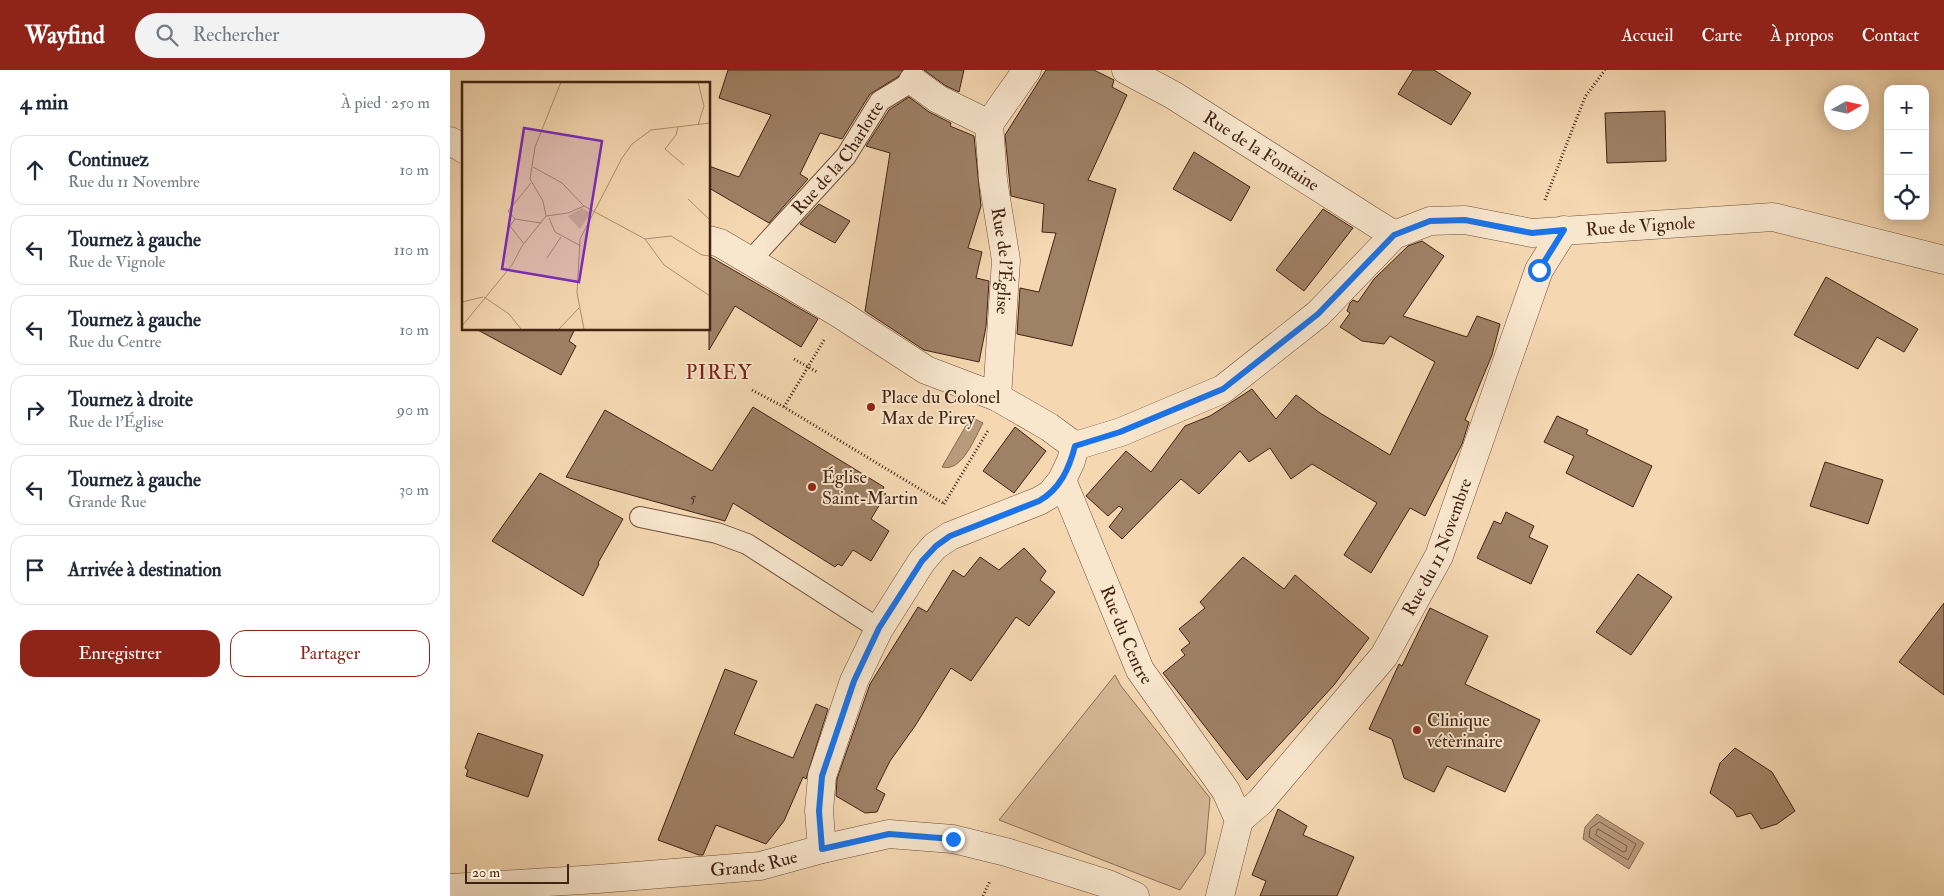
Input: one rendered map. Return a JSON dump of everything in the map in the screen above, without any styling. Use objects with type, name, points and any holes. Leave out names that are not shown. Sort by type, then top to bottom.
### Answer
[{"type":"street","points":[[989,124],[1027,70]]},
{"type":"street","name":"Rue de la Fontaine","points":[[1126,70],[1173,95],[1394,235]]},
{"type":"street","name":"Rue de la Charlotte","points":[[913,81],[938,99],[989,124]]},
{"type":"street","name":"Rue de l'Église","points":[[989,124],[993,180],[1006,260],[997,397]]},
{"type":"street","points":[[450,141],[462,148]]},
{"type":"street","name":"Rue de Vignole","points":[[1075,446],[1120,432],[1223,389],[1318,314],[1394,235],[1430,221],[1465,220],[1532,233],[1773,218],[1944,260]]},
{"type":"street","name":"Rue du 11 Novembre","points":[[1239,820],[1260,802],[1384,656],[1439,556],[1539,270],[1564,230]]},
{"type":"street","points":[[710,240],[720,243],[840,314],[926,370],[997,397],[1049,427],[1075,446],[1072,461],[1062,480],[1051,494],[1039,501],[950,536],[936,546],[922,561],[879,628],[854,681],[822,776],[819,811],[822,849]]},
{"type":"street","name":"Rue du Centre","points":[[1062,480],[1140,670],[1226,790],[1239,820]]},
{"type":"street","points":[[1220,896],[1239,820]]},
{"type":"street","name":"Grande Rue","points":[[450,888],[760,866],[822,849],[889,834],[953,839],[1019,856],[1108,884],[1135,896]]},
{"type":"lane","name":"Rue de la Charlotte","points":[[750,261],[846,156],[880,101],[913,81]]},
{"type":"lane","points":[[640,517],[717,533],[747,544],[879,628]]},
{"type":"path","points":[[1532,233],[1585,97],[1604,70]]},
{"type":"path","points":[[784,407],[840,314]]},
{"type":"path","points":[[794,359],[817,372]]},
{"type":"path","points":[[752,390],[784,407],[943,504],[993,422],[997,397]]},
{"type":"shaded area","points":[[1115,675],[1121,686],[1210,798],[1205,854],[1180,890],[999,820]]},
{"type":"water","points":[[971,417],[983,423],[972,445],[956,465],[942,467]]},
{"type":"water","points":[[1597,814],[1644,843],[1629,869],[1583,839],[1585,827]]},
{"type":"building","points":[[728,70],[903,70],[899,76],[870,94],[842,139],[820,133],[800,174],[808,179],[769,223],[710,189],[710,166],[739,177],[771,115],[719,98]]},
{"type":"building","points":[[924,70],[964,70],[959,92],[946,86]]},
{"type":"building","points":[[1046,70],[1094,70],[1114,80],[1112,87],[1127,95],[1088,180],[1116,189],[1072,346],[1017,334],[1020,288],[1039,292],[1056,233],[1042,232],[1044,204],[1011,196],[1005,135]]},
{"type":"building","points":[[1413,70],[1434,70],[1471,93],[1451,125],[1398,94]]},
{"type":"building","points":[[909,97],[929,112],[951,123],[950,126],[974,136],[981,206],[968,248],[982,252],[976,278],[989,281],[986,327],[979,362],[924,350],[865,311],[890,153],[866,146],[889,110]]},
{"type":"building","points":[[1665,111],[1666,161],[1607,163],[1605,113]]},
{"type":"building","points":[[1194,152],[1250,187],[1231,221],[1173,189]]},
{"type":"building","points":[[819,204],[850,221],[835,243],[800,224]]},
{"type":"building","points":[[1323,209],[1353,228],[1304,291],[1276,270]]},
{"type":"building","points":[[1422,241],[1444,256],[1403,316],[1467,337],[1477,316],[1500,324],[1492,355],[1465,420],[1469,422],[1462,444],[1425,516],[1410,508],[1371,573],[1344,555],[1377,503],[1312,464],[1291,479],[1270,448],[1249,462],[1240,451],[1199,494],[1181,479],[1122,539],[1109,527],[1123,509],[1119,506],[1108,516],[1086,496],[1126,451],[1151,472],[1185,426],[1210,416],[1252,389],[1276,419],[1296,395],[1320,413],[1390,455],[1435,362],[1390,336],[1384,344],[1362,341],[1340,327],[1350,313],[1347,311],[1350,303],[1353,300],[1358,302],[1374,279],[1408,246]]},
{"type":"building","points":[[710,257],[818,319],[801,347],[735,306],[709,350]]},
{"type":"building","points":[[1826,277],[1918,329],[1904,352],[1877,337],[1858,369],[1794,335]]},
{"type":"building","points":[[478,330],[574,330],[569,341],[576,346],[561,375]]},
{"type":"building","points":[[753,407],[884,487],[882,491],[886,494],[871,519],[889,531],[871,561],[853,550],[842,566],[838,564],[835,567],[733,503],[725,521],[566,477],[605,410],[712,471]]},
{"type":"building","points":[[1557,416],[1588,430],[1586,434],[1652,466],[1633,507],[1566,473],[1574,456],[1544,442]]},
{"type":"building","points":[[1015,427],[1046,451],[1014,493],[983,471]]},
{"type":"building","points":[[1825,462],[1883,480],[1868,524],[1810,506]]},
{"type":"building","points":[[540,473],[623,519],[598,563],[583,596],[492,541]]},
{"type":"building","points":[[1506,512],[1534,526],[1529,537],[1548,546],[1531,584],[1477,558],[1494,521],[1501,524]]},
{"type":"building","points":[[1024,548],[1046,571],[1040,580],[1055,592],[1029,626],[1016,617],[971,681],[951,668],[915,726],[890,761],[876,789],[885,794],[877,812],[865,813],[836,796],[837,779],[870,684],[918,607],[927,612],[953,570],[964,577],[980,557],[999,570]]},
{"type":"building","points":[[1243,557],[1284,589],[1295,575],[1369,638],[1334,685],[1247,780],[1163,673],[1185,655],[1181,650],[1190,643],[1179,629],[1205,608],[1200,602]]},
{"type":"building","points":[[1638,574],[1672,597],[1631,655],[1596,632]]},
{"type":"building","points":[[1944,603],[1944,695],[1899,662]]},
{"type":"building","points":[[1430,608],[1488,636],[1465,684],[1540,720],[1505,792],[1447,766],[1434,792],[1404,778],[1392,739],[1369,729],[1399,664],[1402,666]]},
{"type":"building","points":[[725,669],[757,681],[734,734],[793,758],[816,704],[828,709],[806,779],[803,777],[784,821],[766,844],[716,825],[703,855],[699,855],[658,840]]},
{"type":"building","points":[[478,733],[543,755],[528,797],[466,776],[468,770],[465,768]]},
{"type":"building","points":[[1735,748],[1772,772],[1795,811],[1777,824],[1761,829],[1751,813],[1737,817],[1733,810],[1710,793],[1720,763]]},
{"type":"building","points":[[1278,809],[1307,826],[1303,835],[1354,857],[1337,896],[1260,896],[1266,881],[1252,875]]},
{"type":"place","name":"Place du Colonel Max de Pirey","points":[[871,407]]},
{"type":"place","name":"Église Saint-Martin","points":[[812,487]]},
{"type":"place","name":"Clinique vétèrinaire","points":[[1417,730]]},
{"type":"district","name":"PIREY","points":[[719,372]]},
{"type":"route","points":[[953,839],[889,834],[822,849],[819,811],[822,776],[854,681],[879,628],[922,561],[936,546],[950,536],[1039,501],[1051,494],[1062,480],[1072,461],[1075,446],[1120,432],[1223,389],[1318,314],[1394,235],[1430,221],[1465,220],[1532,233],[1564,230],[1539,270]]}]
